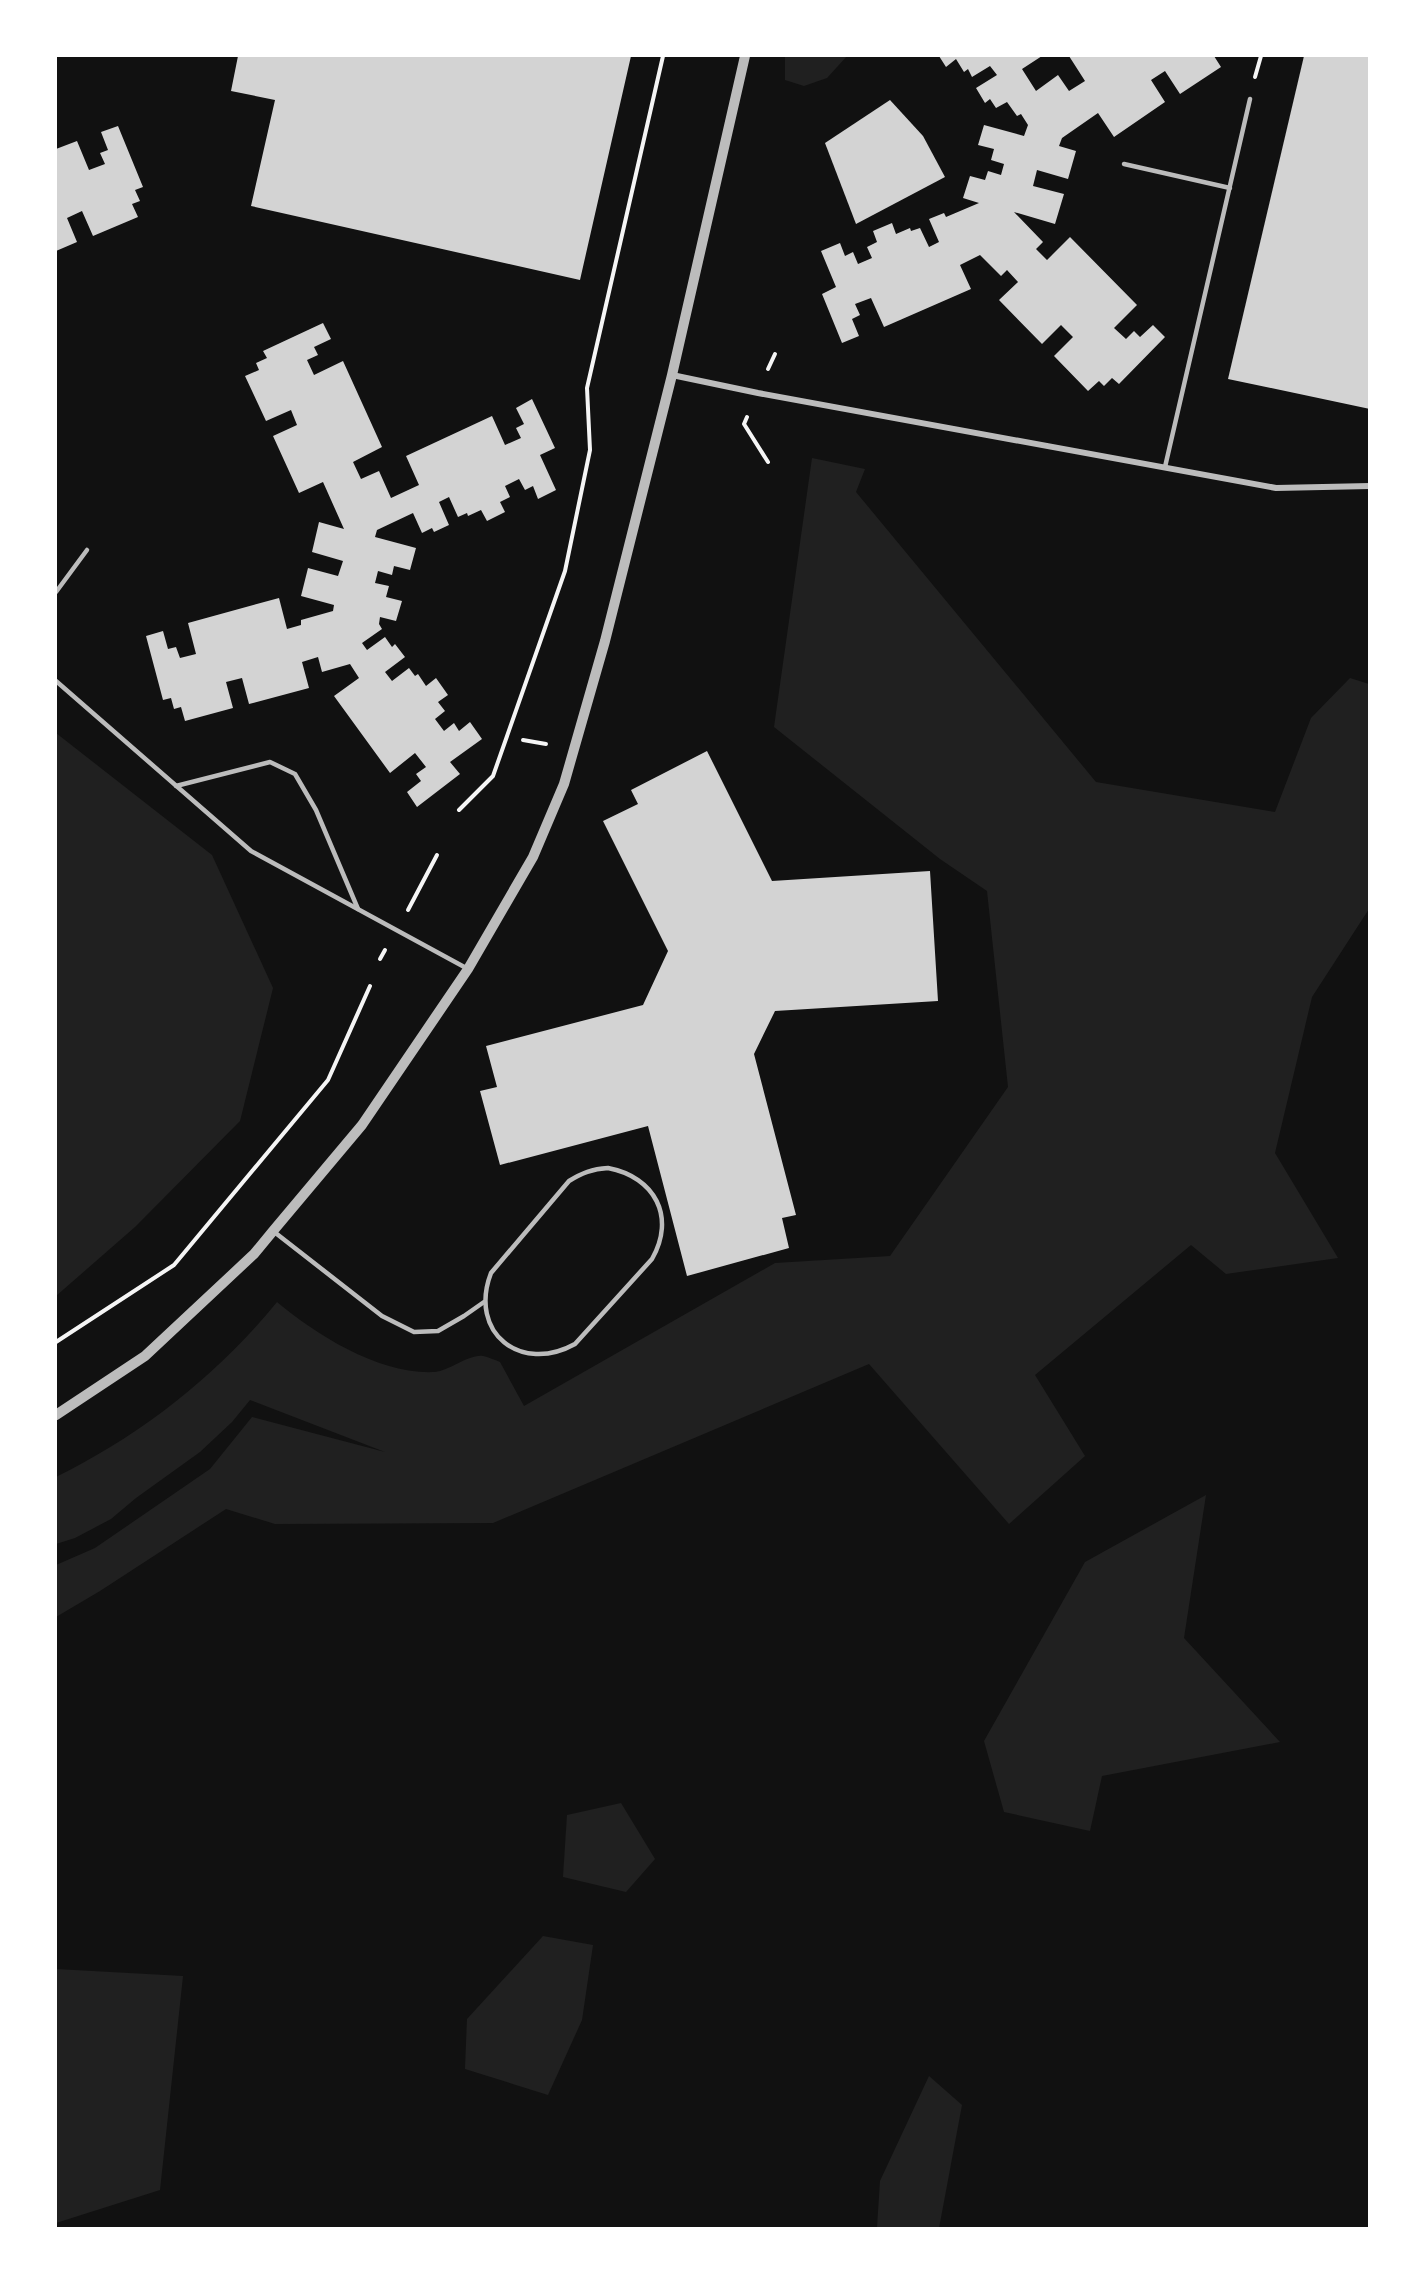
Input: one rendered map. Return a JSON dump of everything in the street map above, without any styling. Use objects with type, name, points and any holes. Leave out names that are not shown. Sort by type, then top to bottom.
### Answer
[{"type":"street","points":[[56,1415],[145,1356],[254,1254],[273,1232],[362,1125],[468,969],[533,857],[564,784],[605,641],[672,375],[745,56]]},
{"type":"street","points":[[672,375],[769,395],[1276,488],[1370,486]]},
{"type":"lane","points":[[1165,467],[1250,99]]},
{"type":"lane","points":[[1124,164],[1230,188]]},
{"type":"lane","points":[[56,592],[87,550]]},
{"type":"lane","points":[[56,681],[251,851],[468,969]]},
{"type":"lane","points":[[176,786],[270,762],[295,774],[316,810],[358,909]]},
{"type":"lane","points":[[273,1232],[382,1317],[414,1332],[438,1331],[484,1301],[491,1274],[569,1181],[583,1172],[608,1168],[631,1175],[654,1195],[663,1220],[660,1246],[652,1259],[575,1344],[561,1352],[546,1356],[515,1350],[501,1339],[490,1325],[484,1301]]},
{"type":"path","points":[[459,810],[493,776],[565,571],[590,450],[587,388],[663,56]]},
{"type":"path","points":[[744,424],[768,462]]},
{"type":"path","points":[[56,1342],[174,1265],[328,1080],[370,986]]},
{"type":"shaded area","points":[[785,56],[847,56],[827,78],[804,86],[785,80]]},
{"type":"shaded area","points":[[812,458],[865,469],[856,492],[1096,782],[1275,812],[1311,718],[1350,678],[1369,684],[1369,909],[1312,997],[1275,1153],[1338,1258],[1226,1274],[1191,1245],[1035,1375],[1085,1456],[1009,1524],[869,1364],[493,1523],[275,1524],[226,1509],[56,1617],[56,1565],[95,1548],[210,1469],[252,1417],[385,1452],[250,1400],[232,1422],[200,1452],[111,1519],[75,1538],[56,1544],[56,1477],[118,1443],[176,1402],[229,1354],[277,1302],[331,1340],[351,1351],[393,1367],[435,1372],[477,1356],[485,1356],[500,1362],[524,1406],[775,1263],[890,1256],[1008,1087],[987,891],[940,859],[774,727]]},
{"type":"shaded area","points":[[56,733],[212,855],[273,988],[240,1121],[135,1227],[56,1296]]},
{"type":"shaded area","points":[[1206,1495],[1184,1638],[1280,1742],[1102,1776],[1090,1831],[1004,1812],[984,1741],[1085,1562]]},
{"type":"shaded area","points":[[621,1803],[655,1859],[626,1892],[563,1877],[567,1815]]},
{"type":"shaded area","points":[[543,1936],[593,1945],[582,2020],[548,2095],[465,2069],[467,2019]]},
{"type":"shaded area","points":[[56,1969],[183,1976],[160,2190],[56,2223]]},
{"type":"shaded area","points":[[929,2076],[962,2105],[939,2228],[877,2228],[880,2181]]},
{"type":"building","points":[[238,56],[631,56],[580,280],[251,206],[275,100],[231,91]]},
{"type":"building","points":[[939,56],[1042,56],[1022,69],[1036,91],[1058,75],[1069,91],[1085,81],[1069,56],[1214,56],[1221,67],[1180,94],[1165,71],[1151,80],[1165,102],[1114,137],[1098,113],[1062,138],[1059,146],[1076,151],[1068,179],[1037,170],[1033,186],[1064,194],[1055,224],[1014,212],[1043,242],[1036,249],[1047,260],[1070,237],[1137,305],[1114,328],[1126,339],[1134,331],[1140,337],[1153,325],[1165,337],[1119,384],[1112,378],[1104,386],[1099,381],[1088,391],[1054,356],[1073,337],[1061,325],[1042,344],[999,300],[1018,282],[1007,270],[1001,276],[980,255],[960,265],[971,289],[884,327],[871,298],[855,304],[860,315],[852,319],[859,336],[842,343],[822,294],[836,287],[821,251],[840,243],[845,256],[853,252],[858,264],[872,258],[867,247],[877,242],[873,231],[892,223],[896,234],[910,228],[911,231],[920,228],[929,247],[939,242],[929,219],[944,213],[946,217],[979,203],[963,198],[970,176],[985,180],[988,171],[1001,175],[1004,164],[991,160],[994,149],[978,145],[984,125],[1024,136],[1028,125],[1021,114],[1017,116],[1007,102],[996,108],[990,99],[985,103],[976,88],[997,75],[990,66],[972,77],[968,69],[964,72],[956,59],[946,67]]},
{"type":"building","points":[[1304,56],[1370,56],[1370,409],[1228,379]]},
{"type":"building","points":[[890,100],[923,136],[945,177],[856,224],[825,143]]},
{"type":"building","points":[[118,126],[143,187],[135,190],[140,201],[132,204],[138,217],[93,236],[82,211],[67,218],[77,242],[56,251],[56,149],[77,141],[89,170],[105,164],[100,153],[108,150],[101,132]]},
{"type":"building","points":[[323,323],[331,339],[314,347],[318,355],[307,360],[314,375],[343,361],[382,447],[353,462],[361,479],[379,471],[391,498],[419,485],[406,456],[492,416],[505,445],[521,438],[516,428],[524,424],[516,408],[532,399],[555,448],[540,455],[556,490],[538,499],[533,486],[525,490],[519,479],[505,486],[510,497],[500,502],[505,512],[487,521],[481,510],[468,516],[467,513],[458,517],[449,497],[439,502],[449,525],[434,532],[432,528],[422,533],[413,513],[377,530],[375,537],[416,548],[410,570],[394,566],[392,575],[378,571],[375,583],[389,586],[386,597],[402,601],[396,621],[380,617],[379,624],[382,629],[362,643],[367,650],[385,637],[392,647],[395,644],[405,657],[385,672],[392,681],[409,668],[415,676],[418,674],[426,686],[436,678],[448,695],[438,702],[445,711],[435,719],[444,731],[454,723],[459,731],[470,722],[482,739],[450,762],[460,774],[417,807],[407,792],[421,781],[416,774],[426,767],[415,753],[390,773],[334,696],[359,678],[350,664],[322,672],[318,657],[302,662],[309,688],[249,704],[242,678],[226,682],[233,708],[185,721],[181,707],[174,709],[171,698],[163,700],[146,636],[163,631],[168,649],[176,647],[180,658],[196,654],[188,623],[279,598],[287,629],[301,625],[301,620],[333,611],[334,605],[301,596],[308,568],[338,576],[343,561],[312,552],[319,522],[344,529],[323,482],[299,493],[273,436],[297,425],[291,410],[266,421],[245,376],[259,370],[256,363],[267,358],[263,351]]},
{"type":"building","points":[[707,751],[772,881],[930,871],[938,1001],[775,1011],[754,1054],[796,1215],[782,1218],[789,1248],[687,1276],[648,1126],[500,1165],[480,1091],[497,1087],[486,1046],[643,1005],[668,951],[603,821],[638,804],[631,790]]}]
